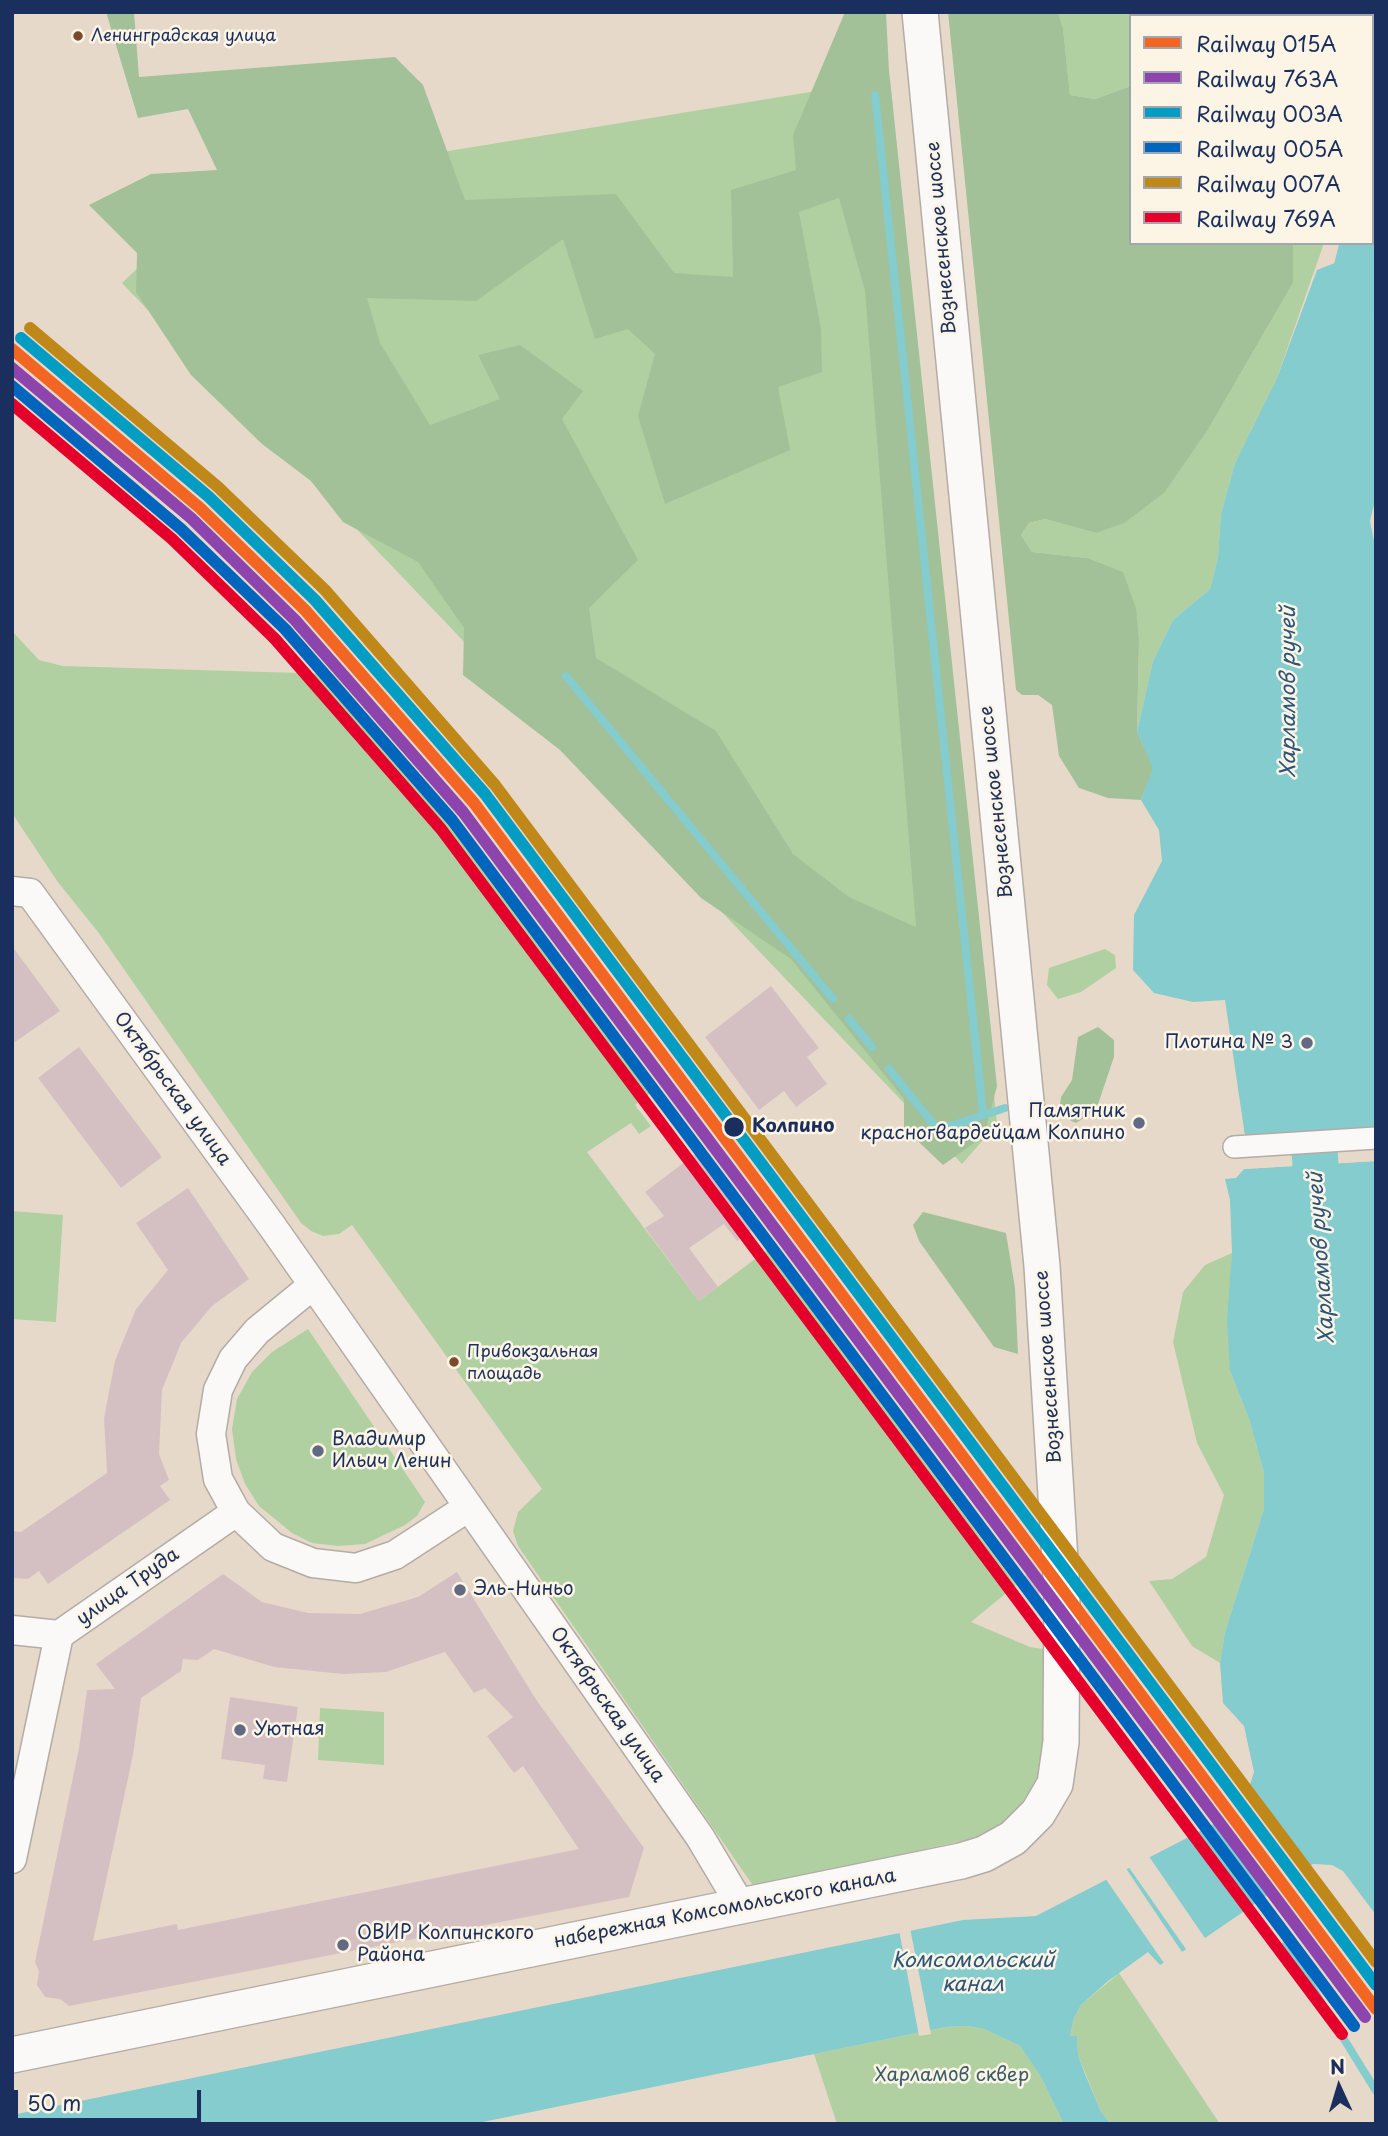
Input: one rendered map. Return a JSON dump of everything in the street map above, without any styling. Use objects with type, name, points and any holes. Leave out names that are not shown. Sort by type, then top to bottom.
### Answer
[{"type":"street","name":"Вознесенское шоссе","points":[[920,12],[1035,1183],[1062,1593]]},
{"type":"street","name":"Октябрьская улица","points":[[21,892],[313,1286]]},
{"type":"street","points":[[1234,1147],[1376,1138]]},
{"type":"street","points":[[313,1286],[467,1508],[395,1555],[356,1568],[313,1563],[273,1547],[236,1512],[218,1479],[211,1434],[218,1390],[233,1359],[257,1331],[313,1286]]},
{"type":"street","name":"Октябрьская улица","points":[[467,1508],[700,1837],[741,1906]]},
{"type":"street","name":"улица Труда","points":[[12,1630],[59,1635],[236,1512]]},
{"type":"street","name":"набережная Комсомольского канала","points":[[12,2055],[961,1861],[1000,1846],[1027,1825],[1048,1800],[1060,1767],[1062,1593]]},
{"type":"street","points":[[12,1859],[59,1635]]},
{"type":"green space","points":[[106,12],[134,12],[139,77],[395,57],[423,85],[465,200],[616,194],[674,273],[733,277],[731,190],[796,170],[793,135],[845,12],[886,12],[889,71],[997,1086],[984,1136],[943,1165],[904,1128],[904,1099],[791,959],[701,898],[560,750],[463,675],[464,628],[418,562],[343,522],[311,481],[262,444],[191,375],[136,292],[137,253],[89,205],[151,174],[217,170],[188,109],[138,118]],"holes":[[[839,198],[865,291],[916,927],[849,897],[793,854],[716,731],[596,658],[589,608],[638,560],[562,419],[583,391],[520,345],[478,355],[500,399],[430,425],[380,343],[367,298],[476,301],[563,239],[595,339],[628,329],[655,354],[638,416],[665,504],[790,450],[778,387],[822,372],[821,329],[799,212]]]},
{"type":"green space","points":[[948,12],[1058,12],[1063,28],[1070,95],[1095,99],[1129,87],[1129,245],[1293,245],[1293,283],[1209,428],[1164,493],[1124,523],[1096,533],[1045,519],[1029,523],[1021,535],[1032,552],[1087,558],[1123,572],[1136,608],[1139,642],[1137,732],[1154,768],[1141,800],[1108,798],[1079,788],[1059,756],[1052,705],[1038,695],[1022,695],[1016,690]]},
{"type":"green space","points":[[1058,12],[1376,12],[1374,46],[1374,14],[1129,14],[1129,87],[1095,99],[1070,95],[1063,28]]},
{"type":"green space","points":[[890,79],[997,1124],[962,1164],[122,283],[152,254],[105,207]]},
{"type":"green space","points":[[1293,245],[1323,245],[1277,378],[1235,463],[1221,514],[1218,558],[1210,589],[1173,620],[1153,661],[1137,732],[1139,642],[1087,558],[1032,552],[1021,535],[1029,523],[1045,519],[1096,533],[1209,428],[1293,283]]},
{"type":"green space","points":[[12,631],[39,660],[63,666],[333,674],[455,817],[447,823],[653,1091],[635,1105],[651,1126],[639,1134],[631,1123],[587,1152],[699,1301],[767,1250],[1016,1585],[971,1622],[1030,1647],[1049,1650],[1045,1752],[1040,1774],[1021,1807],[1008,1819],[991,1831],[971,1839],[754,1887],[518,1546],[513,1531],[518,1512],[542,1489],[352,1225],[339,1234],[323,1236],[301,1223],[98,932],[57,881],[12,813]]},
{"type":"green space","points":[[1105,949],[1115,955],[1116,968],[1081,992],[1058,999],[1047,985],[1049,968]]},
{"type":"green space","points":[[1098,1027],[1114,1040],[1114,1057],[1096,1110],[1076,1123],[1059,1115],[1061,1097],[1072,1080],[1078,1037]]},
{"type":"green space","points":[[12,1211],[63,1215],[56,1322],[12,1319]]},
{"type":"green space","points":[[923,1212],[1006,1233],[1015,1288],[1018,1354],[994,1347],[919,1241],[913,1225]]},
{"type":"green space","points":[[1232,1253],[1230,1371],[1249,1419],[1264,1473],[1264,1509],[1225,1632],[1220,1663],[1192,1646],[1149,1581],[1172,1579],[1206,1557],[1224,1495],[1197,1443],[1173,1342],[1183,1292],[1205,1265]]},
{"type":"green space","points":[[308,1329],[425,1502],[417,1516],[405,1525],[365,1544],[338,1546],[312,1543],[292,1533],[259,1506],[245,1484],[236,1459],[232,1429],[237,1399],[252,1372],[272,1352]]},
{"type":"green space","points":[[320,1708],[384,1712],[384,1765],[318,1760]]},
{"type":"green space","name":"Харламов сквер","points":[[1119,1973],[1220,2124],[1111,2124],[1101,2112],[1078,2055],[1077,2037],[1070,2037],[1074,2018],[1081,2005]]},
{"type":"green space","name":"Харламов сквер","points":[[967,2026],[984,2029],[1020,2046],[1041,2077],[1064,2124],[837,2124],[814,2054],[946,2027]]},
{"type":"water","points":[[1363,252],[1376,264],[1376,497],[1370,521],[1376,551],[1376,1129],[1245,1136],[1225,1000],[1193,1002],[1154,993],[1133,970],[1134,915],[1162,861],[1159,830],[1141,800],[1153,768],[1137,732],[1153,661],[1173,620],[1210,589],[1218,558],[1221,514],[1235,463],[1277,378],[1317,270]]},
{"type":"water","name":"Комсомольский канал","points":[[1376,1161],[1376,1915],[1343,1871],[1332,1865],[1313,1864],[1205,1938],[1160,1965],[1148,1952],[1108,1981],[1081,2005],[1074,2018],[1070,2036],[1077,2036],[1078,2055],[1085,2074],[1101,2112],[1111,2124],[1064,2124],[1041,2077],[1020,2046],[984,2029],[967,2026],[946,2027],[473,2124],[12,2124],[12,2115],[963,1920],[1036,1916],[1212,1825],[1250,1785],[1254,1772],[1244,1726],[1223,1703],[1220,1663],[1225,1632],[1264,1509],[1264,1473],[1249,1419],[1230,1371],[1227,1320],[1232,1253],[1230,1200],[1225,1179],[1236,1178],[1244,1169]]},
{"type":"pier","points":[[1376,1158],[1376,1161],[1244,1169],[1243,1165]]},
{"type":"pier","points":[[1246,1784],[1311,1869],[1273,1894],[1215,1817]]},
{"type":"pier","points":[[1148,1855],[1207,1941],[1188,1952],[1128,1866]]},
{"type":"pier","points":[[1125,1867],[1184,1955],[1166,1966],[1105,1878]]},
{"type":"pier","points":[[910,1928],[931,2034],[919,2036],[899,1930]]},
{"type":"building","points":[[12,946],[60,1011],[12,1044]]},
{"type":"building","points":[[771,986],[819,1048],[807,1057],[827,1084],[796,1107],[784,1091],[759,1110],[705,1037]]},
{"type":"building","points":[[79,1047],[162,1157],[121,1188],[38,1078]]},
{"type":"building","points":[[699,1151],[757,1227],[737,1241],[724,1224],[689,1248],[718,1287],[699,1301],[645,1228],[664,1216],[645,1192]]},
{"type":"building","points":[[188,1188],[249,1279],[212,1306],[181,1343],[162,1390],[159,1454],[169,1480],[160,1486],[170,1500],[48,1584],[39,1571],[28,1579],[12,1578],[12,1531],[21,1532],[107,1473],[104,1418],[115,1361],[136,1309],[168,1270],[136,1223]]},
{"type":"building","points":[[1033,1570],[1041,1581],[1042,1591],[1031,1600],[1017,1582]]},
{"type":"building","points":[[457,1572],[537,1701],[644,1848],[629,1897],[69,2006],[60,1999],[45,1997],[37,1985],[39,1971],[35,1962],[79,1748],[87,1690],[115,1689],[96,1664],[223,1574],[262,1602],[308,1613],[360,1614],[418,1597]],"holes":[[[214,1649],[274,1667],[343,1674],[386,1672],[445,1652],[474,1693],[485,1688],[513,1717],[487,1736],[514,1773],[523,1766],[579,1849],[178,1930],[177,1924],[93,1941],[133,1755],[141,1698],[181,1671],[183,1659],[198,1660]]]},
{"type":"building","points":[[230,1697],[298,1707],[287,1782],[263,1779],[265,1765],[221,1759]]},
{"type":"waterway","points":[[875,95],[983,1113]]},
{"type":"waterway","name":"Харламов ручей","points":[[1374,186],[1376,182]]},
{"type":"waterway","name":"Харламов ручей","points":[[1346,311],[1362,245]]},
{"type":"waterway","points":[[566,676],[833,999]]},
{"type":"waterway","points":[[849,1019],[872,1047]]},
{"type":"waterway","points":[[889,1069],[938,1130],[1005,1108]]},
{"type":"waterway","name":"Харламов ручей","points":[[1310,1089],[1320,1227]]},
{"type":"waterway","points":[[1286,1945],[1376,2091]]},
{"type":"rail line","name":"007А","points":[[30,328],[218,487],[325,590],[495,785],[1376,1962]]},
{"type":"rail line","name":"003А","points":[[21,338],[209,497],[315,600],[485,794],[1376,1985]]},
{"type":"rail line","name":"015А","points":[[12,349],[200,508],[305,610],[474,803],[1376,2009]]},
{"type":"rail line","name":"763А","points":[[12,368],[191,518],[295,620],[463,812],[1365,2017]]},
{"type":"rail line","name":"005А","points":[[12,386],[181,529],[285,629],[452,820],[1354,2026]]},
{"type":"rail line","name":"769А","points":[[12,404],[172,539],[275,639],[441,829],[1342,2034]]},
{"type":"place","name":"Ленинградская улица","points":[[78,36]]},
{"type":"place","name":"Плотина № 3","points":[[1307,1043]]},
{"type":"place","name":"Памятник красногвардейцам Колпино","points":[[1139,1123]]},
{"type":"place","name":"Колпино","points":[[734,1127]]},
{"type":"place","name":"Привокзальная площадь","points":[[454,1362]]},
{"type":"place","name":"Владимир Ильич Ленин","points":[[318,1451]]},
{"type":"place","name":"Эль-Ниньо","points":[[460,1590]]},
{"type":"place","name":"Уютная","points":[[240,1730]]},
{"type":"place","name":"ОВИР Колпинского Района","points":[[343,1945]]}]
